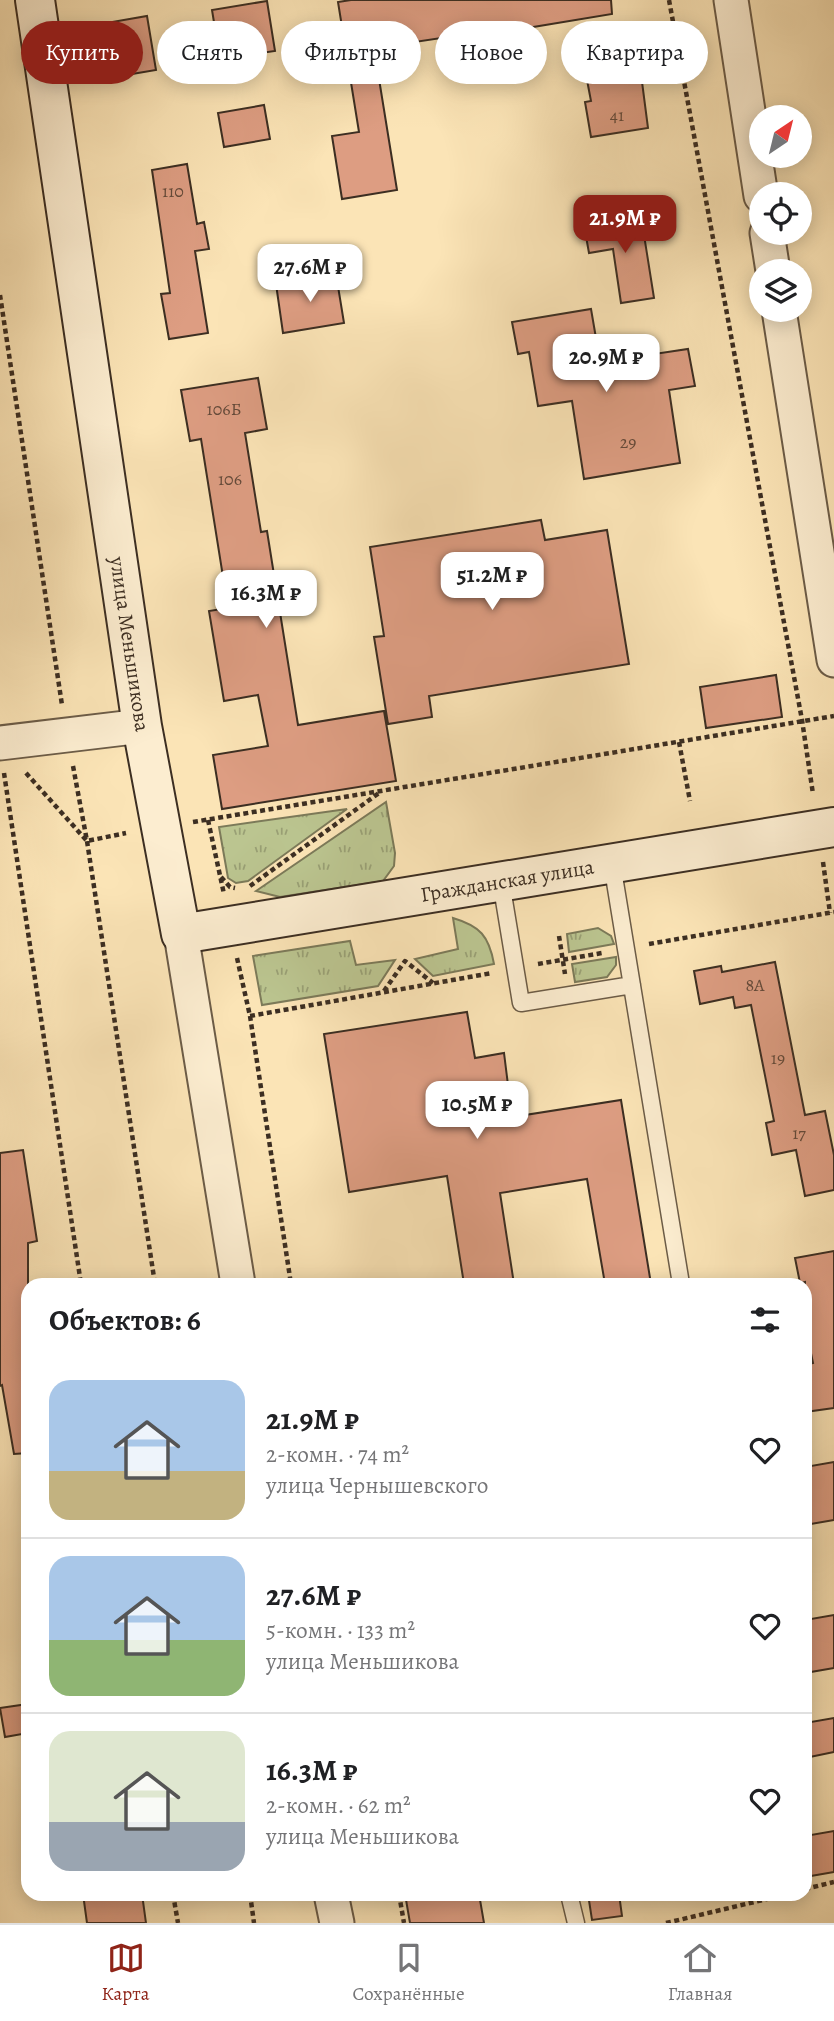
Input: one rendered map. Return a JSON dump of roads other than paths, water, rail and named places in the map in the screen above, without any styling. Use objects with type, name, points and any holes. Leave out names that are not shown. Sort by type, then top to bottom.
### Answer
[{"type":"main road","name":"улица Меньшикова","points":[[35,0],[142,726],[181,934]]},
{"type":"main road","name":"Гражданская улица","points":[[181,934],[826,828]]},
{"type":"street","points":[[731,0],[759,182]]},
{"type":"street","points":[[781,322],[834,660]]},
{"type":"street","points":[[6,755],[67,735],[142,726]]},
{"type":"street","name":"улица Меньшикова","points":[[181,934],[237,1278]]},
{"type":"street","points":[[332,1901],[337,1923]]},
{"type":"lane","points":[[612,864],[680,1278]]},
{"type":"lane","points":[[501,881],[520,1003],[632,985]]},
{"type":"lane","points":[[571,1901],[576,1923]]}]
